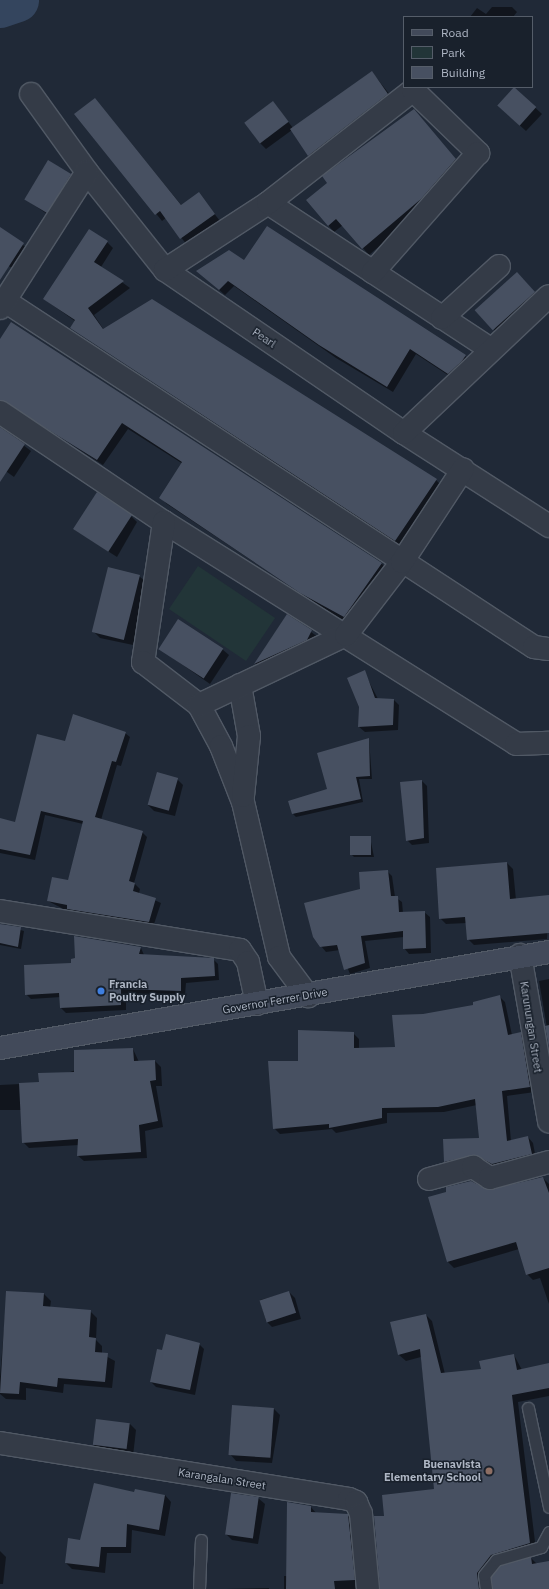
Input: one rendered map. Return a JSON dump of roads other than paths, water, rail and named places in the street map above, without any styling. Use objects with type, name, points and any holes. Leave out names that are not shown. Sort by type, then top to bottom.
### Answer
[{"type":"main road","name":"Governor Ferrer Drive","points":[[0,1048],[308,996],[520,955],[549,952]]},
{"type":"street","points":[[165,270],[268,203],[413,90],[478,153],[373,272]]},
{"type":"street","name":"Pearl","points":[[31,94],[87,172],[165,270],[404,433],[463,469],[549,526]]},
{"type":"street","points":[[87,172],[2,304],[534,647],[549,649]]},
{"type":"street","points":[[268,203],[490,349]]},
{"type":"street","points":[[442,318],[499,266]]},
{"type":"street","points":[[404,433],[490,349],[549,296]]},
{"type":"street","points":[[0,412],[164,522],[346,635],[516,744],[549,743]]},
{"type":"street","points":[[199,705],[346,635],[402,562],[463,469]]},
{"type":"street","points":[[164,522],[143,662],[199,705],[221,746],[243,802],[279,957],[308,996]]},
{"type":"street","points":[[240,685],[249,736],[243,802]]},
{"type":"street","points":[[0,911],[240,950],[248,962],[257,1004]]},
{"type":"street","name":"Karunungan Street","points":[[520,955],[549,1121]]},
{"type":"street","points":[[429,1179],[473,1167],[490,1178],[549,1162]]},
{"type":"street","name":"Karangalan Street","points":[[0,1443],[349,1499],[356,1502],[360,1514],[368,1589]]},
{"type":"lane","points":[[528,1408],[549,1507]]},
{"type":"lane","points":[[486,1589],[484,1575],[496,1560],[541,1547],[549,1532]]},
{"type":"lane","points":[[199,1589],[201,1540]]},
{"type":"waterway","points":[[0,6],[17,0]]},
{"type":"place","name":"Francia Poultry Supply","points":[[101,991]]},
{"type":"place","name":"Buenavista Elementary School","points":[[489,1471]]}]
